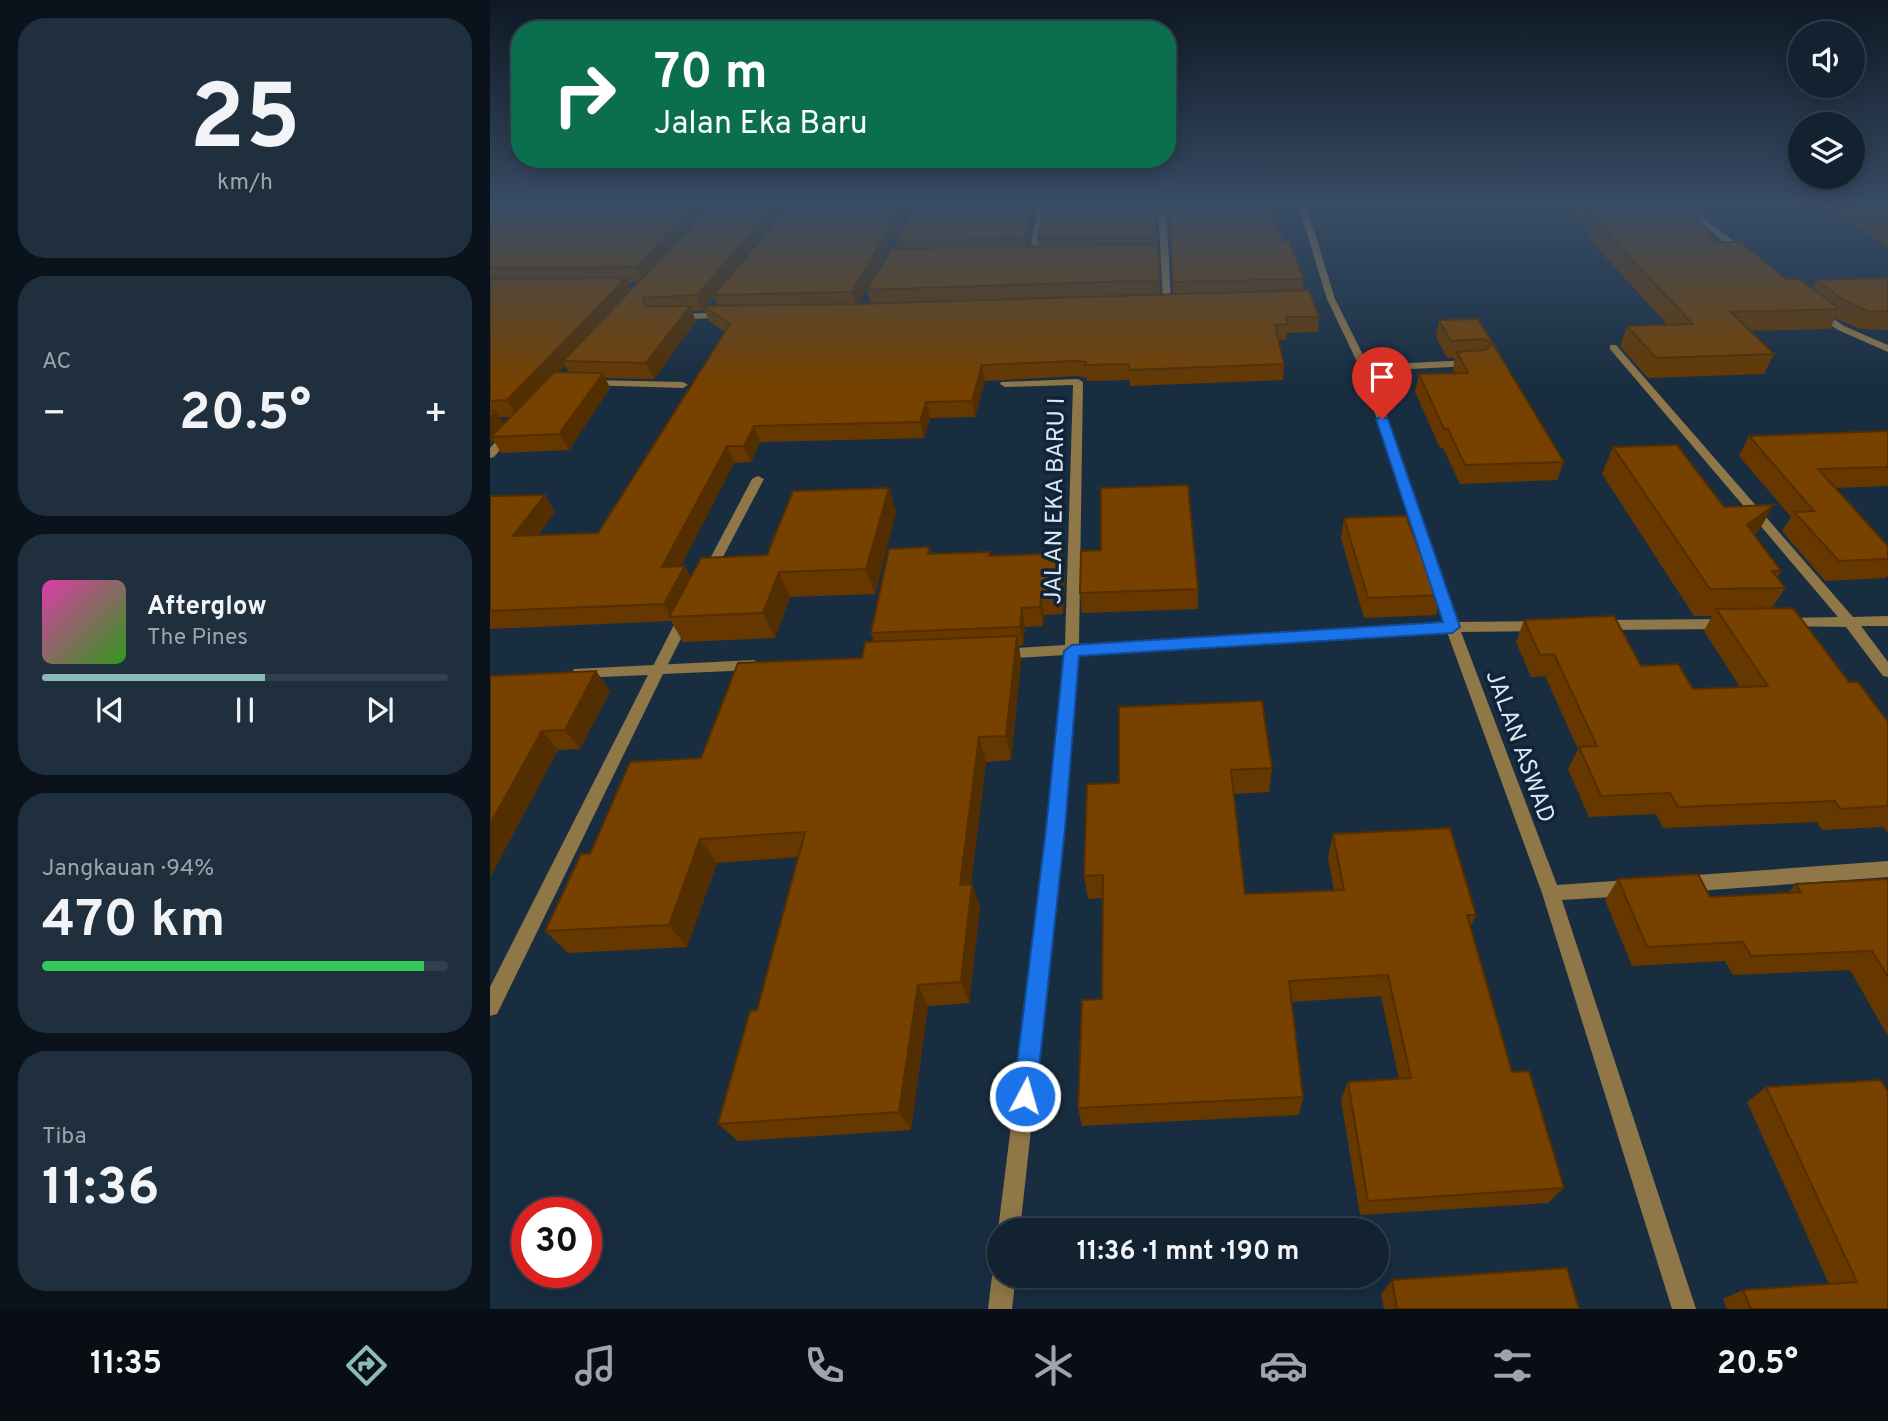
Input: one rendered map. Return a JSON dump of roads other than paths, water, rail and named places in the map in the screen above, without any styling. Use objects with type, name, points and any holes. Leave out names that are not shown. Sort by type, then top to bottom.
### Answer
[{"type":"street","points":[[1165,265],[1167,301]]},
{"type":"street","name":"JALAN ASWAD","points":[[1316,265],[1324,299],[1365,368],[1452,627],[1551,893],[1684,1309]]},
{"type":"street","points":[[1153,302],[1181,301]]},
{"type":"street","points":[[707,317],[715,307]]},
{"type":"street","points":[[1814,308],[1829,322],[1888,349]]},
{"type":"street","points":[[668,317],[721,316]]},
{"type":"street","points":[[1613,348],[1850,622],[1888,672]]},
{"type":"street","points":[[1365,368],[1480,362]]},
{"type":"street","name":"JALAN EKA BARU I","points":[[1005,384],[1078,382],[1072,651]]},
{"type":"street","points":[[582,383],[683,385]]},
{"type":"street","points":[[490,455],[519,422],[500,422]]},
{"type":"street","points":[[490,1007],[658,670],[758,479]]},
{"type":"street","points":[[1768,623],[1888,621]]},
{"type":"street","points":[[1589,625],[1740,623]]},
{"type":"street","points":[[989,655],[1452,627],[1562,626]]},
{"type":"street","points":[[1010,1218],[1056,829],[1072,651]]},
{"type":"street","points":[[560,673],[768,665]]},
{"type":"street","points":[[1551,893],[1888,869]]},
{"type":"street","points":[[1000,1309],[1003,1288]]}]
